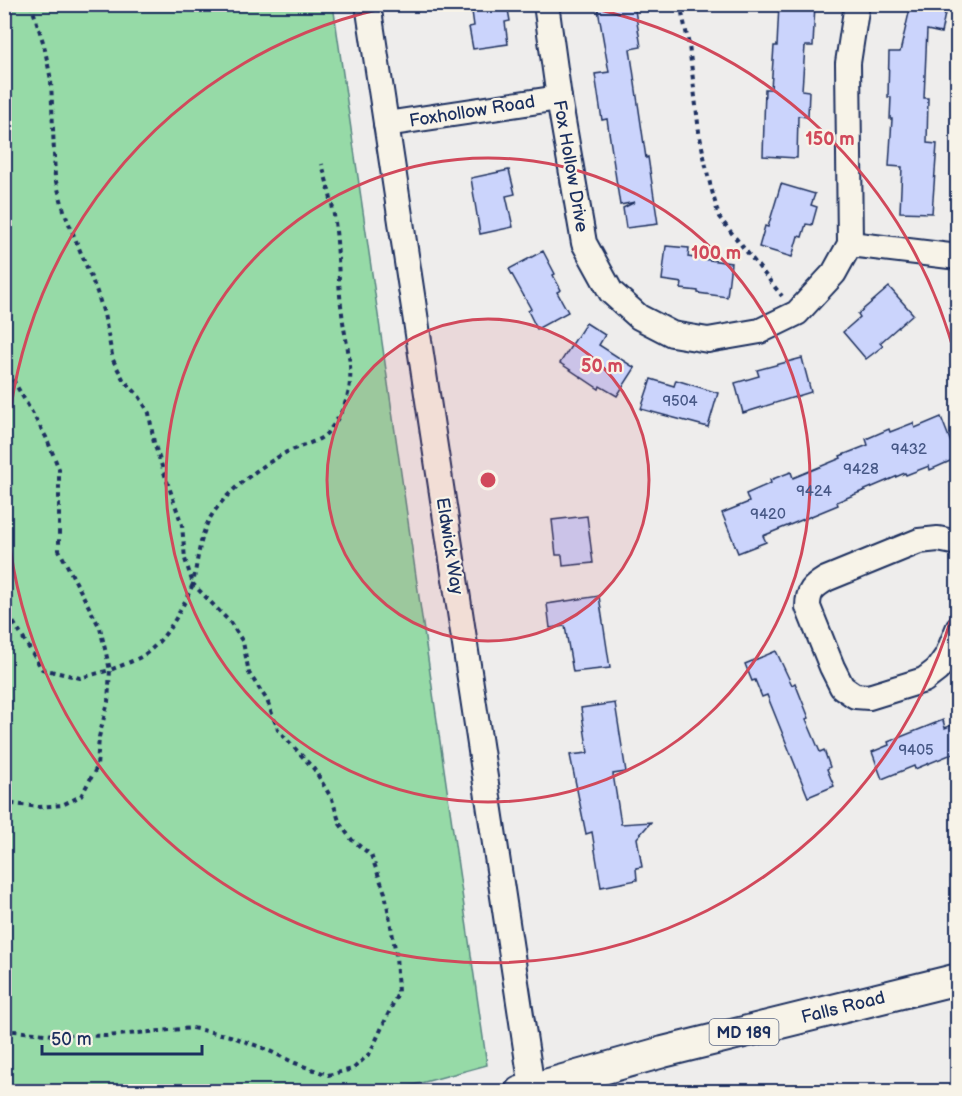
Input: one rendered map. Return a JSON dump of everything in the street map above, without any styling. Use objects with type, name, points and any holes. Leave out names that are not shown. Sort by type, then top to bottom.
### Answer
[{"type":"main road","name":"Falls Road","points":[[526,1090],[663,1052],[957,979]]},
{"type":"street","name":"Eldwick Way","points":[[368,4],[526,1090]]},
{"type":"street","name":"Fox Hollow Drive","points":[[546,4],[559,98],[584,243],[611,292],[639,317],[672,334],[708,340],[760,331],[797,313],[834,273],[850,244],[848,63],[857,4]]},
{"type":"street","name":"Foxhollow Road","points":[[386,124],[559,98]]},
{"type":"street","points":[[850,244],[957,257]]},
{"type":"street","points":[[957,543],[938,539],[919,541],[826,579],[815,586],[808,597],[808,607],[842,687],[855,696],[868,697],[924,680],[937,670],[947,656],[957,629]]},
{"type":"path","points":[[4,1030],[55,1035],[107,1036],[192,1028],[230,1036],[263,1047],[295,1063],[328,1075],[353,1069],[370,1053],[398,993],[396,954],[385,893],[371,855],[352,840],[340,824],[332,799],[314,769],[278,730],[267,700],[249,673],[243,642],[230,622],[193,584],[185,559],[182,525],[154,443],[149,412],[140,396],[123,379],[113,360],[97,292],[64,214],[55,178],[51,80],[44,45],[31,4]]},
{"type":"path","points":[[680,4],[689,45],[699,132],[719,217],[797,313]]},
{"type":"path","points":[[4,607],[42,669],[81,678],[110,670],[141,657],[160,642],[176,618],[193,584],[201,541],[207,523],[216,509],[228,495],[264,466],[284,453],[325,436],[345,405],[350,382],[350,363],[342,315],[336,229],[322,164]]},
{"type":"path","points":[[4,364],[46,437],[59,469],[59,550],[100,628],[110,670],[108,702],[99,737],[97,767],[81,796],[62,805],[39,807],[4,803]]},
{"type":"green space","points":[[4,5],[333,5],[487,1065],[388,1092],[75,1092],[5,1085]]},
{"type":"building","points":[[471,4],[507,4],[510,21],[505,22],[508,44],[473,49],[469,27],[474,26]]},
{"type":"building","points":[[597,4],[634,4],[641,47],[630,49],[658,224],[626,228],[623,208],[635,202],[620,205],[607,119],[602,120],[595,74],[609,72]]},
{"type":"building","points":[[779,4],[815,4],[813,46],[805,46],[802,90],[809,91],[808,117],[798,116],[797,158],[763,156],[765,89],[771,89],[774,46],[777,46]]},
{"type":"building","points":[[911,4],[947,4],[941,33],[927,30],[924,98],[928,98],[927,143],[937,144],[932,213],[900,212],[902,167],[889,166],[892,119],[890,119],[891,97],[888,97],[889,52],[900,52]]},
{"type":"building","points":[[509,170],[515,194],[506,196],[513,227],[480,234],[471,178]]},
{"type":"building","points":[[781,184],[815,194],[811,205],[817,207],[812,225],[806,224],[802,237],[798,236],[792,257],[759,247],[765,226],[768,227]]},
{"type":"building","points":[[666,246],[689,248],[688,257],[731,263],[727,297],[681,289],[682,283],[662,280]]},
{"type":"building","points":[[543,251],[561,290],[557,292],[568,312],[537,329],[528,311],[531,309],[509,269]]},
{"type":"building","points":[[889,287],[913,314],[880,343],[883,346],[866,359],[843,332],[860,317],[858,314]]},
{"type":"building","points":[[586,323],[605,335],[599,345],[635,368],[617,396],[600,386],[599,389],[560,363]]},
{"type":"building","points":[[802,358],[811,392],[743,413],[735,383],[759,376],[757,370]]},
{"type":"building","points":[[651,379],[674,386],[676,380],[718,393],[708,427],[641,409]]},
{"type":"building","points":[[941,417],[957,458],[930,470],[929,466],[906,475],[905,473],[837,502],[838,505],[763,536],[766,542],[738,553],[722,513],[749,502],[746,494],[771,483],[770,480],[791,472],[793,478],[841,458],[840,456],[868,445],[866,439],[889,429],[890,432],[913,423],[915,428]]},
{"type":"building","points":[[587,516],[593,563],[563,566],[562,555],[556,555],[552,520]]},
{"type":"building","points":[[599,596],[610,668],[573,672],[565,626],[550,628],[547,604]]},
{"type":"building","points":[[776,651],[792,685],[795,683],[809,718],[806,719],[820,752],[824,750],[830,767],[827,769],[834,786],[808,797],[767,695],[762,697],[745,664]]},
{"type":"building","points":[[615,703],[626,772],[613,774],[621,824],[651,822],[637,838],[642,867],[636,868],[637,880],[601,887],[592,832],[586,834],[570,755],[588,753],[581,708]]},
{"type":"building","points":[[943,720],[945,728],[957,723],[957,752],[882,779],[872,752],[889,745],[888,742]]}]
